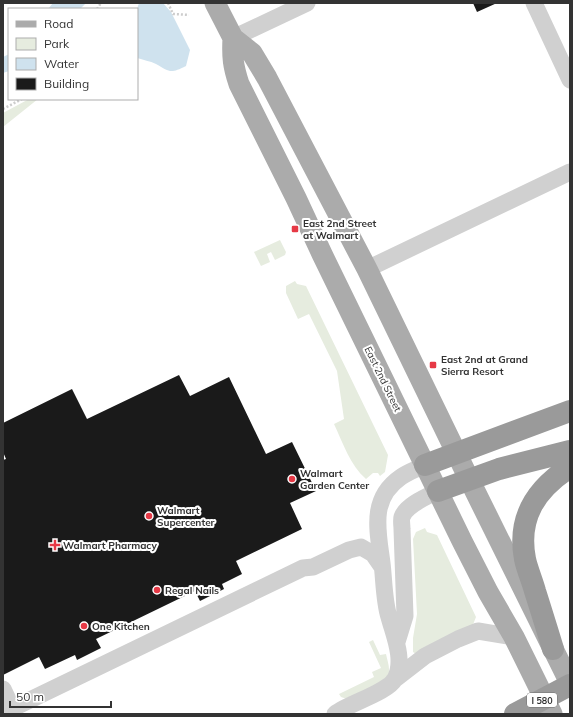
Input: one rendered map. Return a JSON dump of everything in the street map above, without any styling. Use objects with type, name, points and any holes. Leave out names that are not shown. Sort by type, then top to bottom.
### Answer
[{"type":"highway","points":[[425,465],[570,411]]},
{"type":"highway","points":[[438,490],[499,470],[570,451]]},
{"type":"highway","points":[[554,649],[525,560],[524,533],[529,510],[536,497],[547,484],[570,467]]},
{"type":"highway","name":"I 580","points":[[515,714],[570,684]]},
{"type":"main road","points":[[215,3],[234,38],[252,53],[267,78],[367,269],[570,684]]},
{"type":"main road","name":"East 2nd Street","points":[[234,38],[232,55],[234,70],[239,84],[488,592],[514,636],[552,714]]},
{"type":"street","points":[[234,38],[307,3]]},
{"type":"street","points":[[534,3],[570,80]]},
{"type":"street","points":[[367,269],[570,172]]},
{"type":"street","points":[[394,680],[398,670],[397,642],[388,616],[377,516],[384,495],[392,484],[425,465]]},
{"type":"street","points":[[397,642],[405,616],[402,516],[408,508],[416,502],[438,490]]},
{"type":"street","points":[[3,689],[8,710],[303,568],[313,567],[349,550],[361,547],[373,554],[382,567]]},
{"type":"street","points":[[335,714],[345,707],[388,687],[394,680],[425,656],[458,639],[478,631],[514,636]]},
{"type":"path","points":[[168,3],[173,14],[189,15]]},
{"type":"path","points":[[3,109],[20,100]]},
{"type":"green space","points":[[27,100],[37,100],[3,127],[3,113]]},
{"type":"green space","points":[[280,240],[286,252],[285,255],[275,260],[271,252],[267,254],[270,262],[261,266],[254,252]]},
{"type":"green space","points":[[295,281],[297,284],[306,286],[388,455],[385,472],[380,476],[378,473],[373,473],[366,479],[360,473],[347,453],[334,424],[344,419],[337,371],[309,314],[298,319],[286,293],[286,286]]},
{"type":"green space","points":[[425,528],[427,532],[437,535],[476,617],[472,627],[416,654],[413,652],[413,638],[417,614],[413,539],[416,532]]},
{"type":"green space","points":[[373,640],[380,655],[386,654],[389,668],[388,676],[381,683],[363,692],[347,699],[341,697],[339,694],[374,677],[372,672],[381,668],[369,642]]},
{"type":"water","points":[[53,3],[86,3],[81,8],[49,8]]},
{"type":"water","points":[[139,3],[163,3],[171,12],[190,50],[186,66],[170,71],[154,63],[138,58],[137,8]]},
{"type":"water","points":[[8,54],[8,71],[3,73],[3,57]]},
{"type":"building","points":[[473,3],[497,3],[477,12]]},
{"type":"building","name":"Walmart Supercenter","points":[[179,375],[190,396],[229,377],[266,454],[292,442],[316,491],[290,503],[302,529],[236,561],[242,574],[222,584],[224,589],[200,601],[195,591],[96,639],[101,648],[77,660],[75,655],[45,669],[39,657],[3,675],[3,460],[6,459],[3,452],[3,423],[72,389],[87,419]]},
{"type":"place","name":"East 2nd Street at Walmart","points":[[295,229]]},
{"type":"place","name":"East 2nd at Grand Sierra Resort","points":[[433,365]]},
{"type":"place","name":"Walmart Garden Center","points":[[292,479]]},
{"type":"place","name":"Walmart Supercenter","points":[[149,516]]},
{"type":"place","name":"Walmart Pharmacy","points":[[55,545]]},
{"type":"place","name":"Regal Nails","points":[[157,590]]},
{"type":"place","name":"One Kitchen","points":[[84,626]]}]
